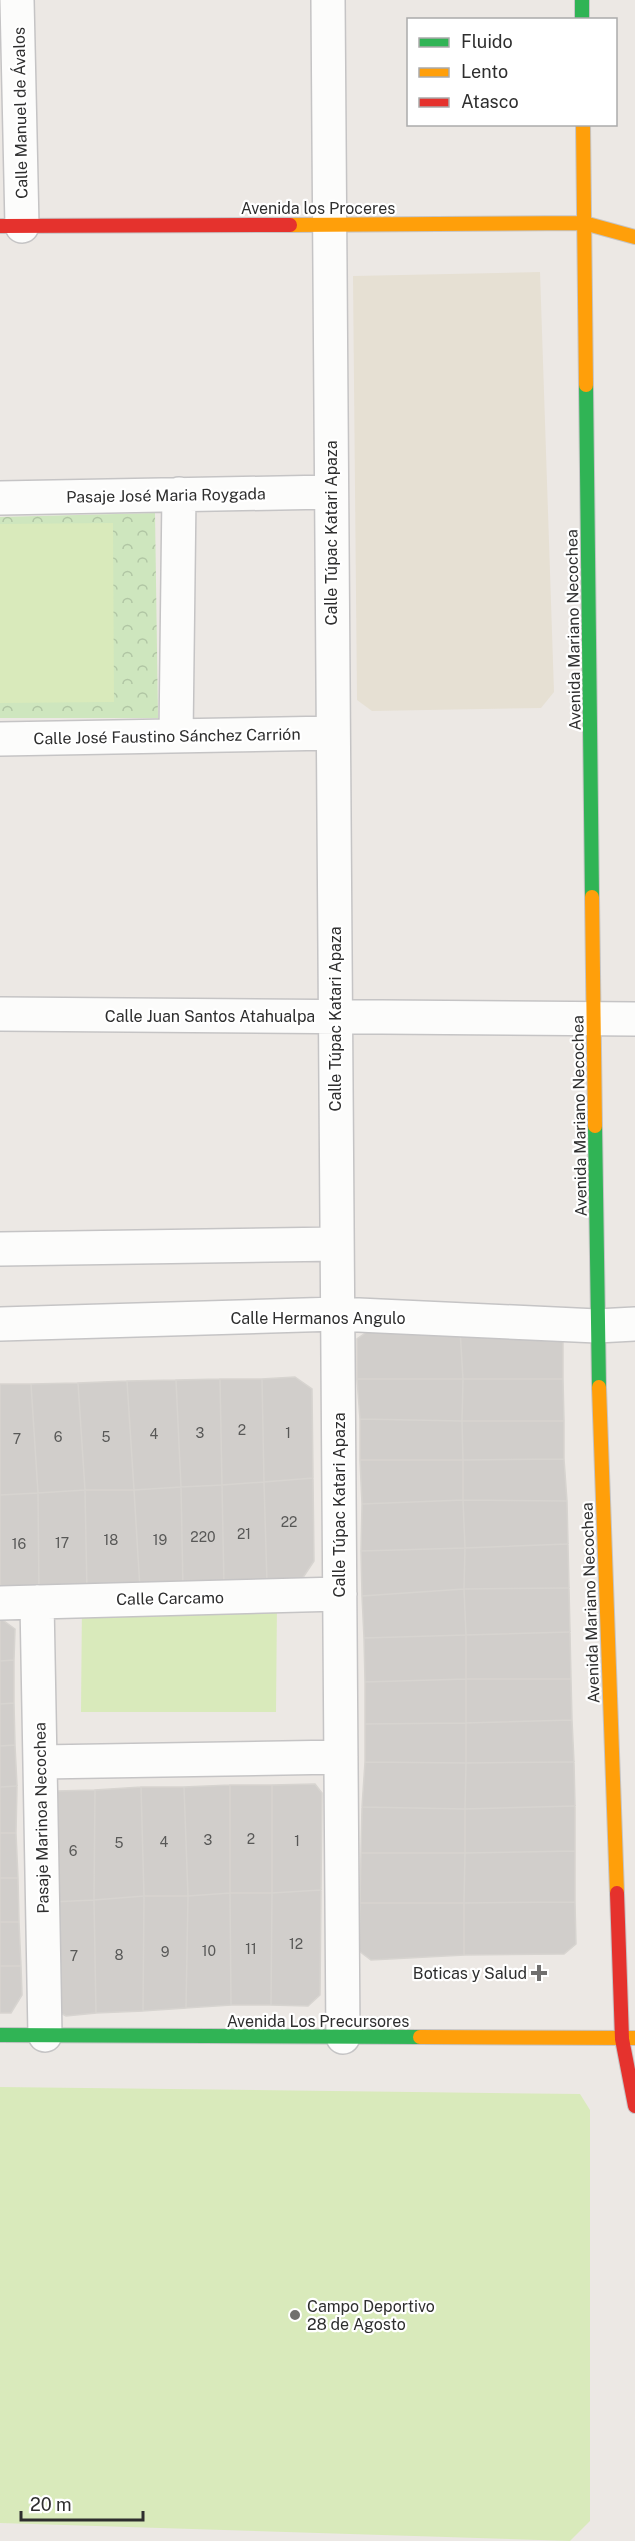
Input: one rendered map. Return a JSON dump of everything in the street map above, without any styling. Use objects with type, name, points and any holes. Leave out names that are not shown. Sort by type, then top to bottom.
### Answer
[{"type":"street","name":"Calle Manuel de Ávalos","points":[[11,226],[17,0]]},
{"type":"street","name":"Calle Túpac Katari Apaza","points":[[328,0],[343,2037]]},
{"type":"street","points":[[582,0],[582,18]]},
{"type":"street","name":"Avenida Mariano Necochea","points":[[583,126],[597,1326],[628,2038],[635,2106]]},
{"type":"street","name":"Avenida los Proceres","points":[[11,226],[584,222],[635,237]]},
{"type":"street","name":"Pasaje José Maria Roygada","points":[[0,498],[331,492]]},
{"type":"street","points":[[176,736],[179,495]]},
{"type":"street","name":"Calle José Faustino Sánchez Carrión","points":[[0,739],[333,733]]},
{"type":"street","name":"Calle Juan Santos Atahualpa","points":[[0,1014],[635,1019]]},
{"type":"street","points":[[0,1249],[337,1244]]},
{"type":"street","name":"Calle Hermanos Angulo","points":[[0,1324],[337,1314],[597,1326],[635,1324]]},
{"type":"street","name":"Calle Carcamo","points":[[0,1603],[340,1594]]},
{"type":"street","name":"Pasaje Marinoa Necochea","points":[[37,1602],[45,2035]]},
{"type":"street","points":[[40,1762],[340,1757]]},
{"type":"street","name":"Avenida Los Precursores","points":[[0,2035],[628,2038]]},
{"type":"shaded area","points":[[540,272],[554,692],[541,708],[372,711],[357,700],[353,276]]},
{"type":"green space","points":[[155,513],[158,718],[0,718],[0,517]]},
{"type":"green space","points":[[113,523],[114,702],[0,703],[0,524]]},
{"type":"green space","points":[[82,1601],[277,1602],[276,1712],[81,1712]]},
{"type":"green space","name":"Campo Deportivo 28 de Agosto","points":[[0,2087],[580,2094],[590,2110],[590,2521],[570,2541],[0,2523]]},
{"type":"building","points":[[371,1329],[460,1329],[463,1379],[357,1379],[357,1339]]},
{"type":"building","points":[[460,1329],[563,1335],[563,1379],[463,1379]]},
{"type":"building","points":[[295,1377],[312,1389],[313,1478],[264,1482],[262,1379]]},
{"type":"building","points":[[220,1379],[262,1379],[264,1482],[222,1485]]},
{"type":"building","points":[[220,1379],[222,1485],[181,1487],[176,1380]]},
{"type":"building","points":[[357,1379],[463,1379],[462,1421],[360,1419]]},
{"type":"building","points":[[463,1379],[563,1379],[564,1421],[462,1421]]},
{"type":"building","points":[[176,1380],[181,1487],[134,1490],[127,1381]]},
{"type":"building","points":[[127,1381],[134,1490],[85,1490],[78,1383]]},
{"type":"building","points":[[78,1383],[85,1490],[38,1493],[31,1384]]},
{"type":"building","points":[[0,1384],[31,1384],[38,1493],[0,1495]]},
{"type":"building","points":[[360,1419],[462,1421],[463,1460],[360,1460]]},
{"type":"building","points":[[462,1421],[564,1421],[564,1459],[463,1460]]},
{"type":"building","points":[[564,1459],[567,1501],[463,1500],[463,1460]]},
{"type":"building","points":[[360,1460],[463,1460],[463,1500],[362,1504]]},
{"type":"building","points":[[313,1478],[314,1561],[302,1579],[267,1583],[264,1482]]},
{"type":"building","points":[[264,1482],[267,1583],[224,1587],[222,1485]]},
{"type":"building","points":[[222,1485],[224,1587],[183,1589],[181,1487]]},
{"type":"building","points":[[181,1487],[183,1589],[140,1589],[134,1490]]},
{"type":"building","points":[[85,1490],[134,1490],[140,1589],[87,1592]]},
{"type":"building","points":[[85,1490],[87,1592],[39,1592],[38,1493]]},
{"type":"building","points":[[38,1493],[39,1592],[0,1594],[0,1495]]},
{"type":"building","points":[[463,1500],[567,1501],[568,1544],[465,1548]]},
{"type":"building","points":[[463,1500],[465,1548],[361,1551],[362,1504]]},
{"type":"building","points":[[568,1544],[569,1588],[464,1589],[465,1548]]},
{"type":"building","points":[[465,1548],[464,1589],[362,1596],[361,1551]]},
{"type":"building","points":[[569,1588],[570,1632],[466,1635],[464,1589]]},
{"type":"building","points":[[464,1589],[466,1635],[364,1638],[362,1596]]},
{"type":"building","points":[[0,1618],[15,1629],[14,1660],[0,1661]]},
{"type":"building","points":[[570,1632],[571,1679],[466,1679],[466,1635]]},
{"type":"building","points":[[466,1635],[466,1679],[365,1682],[364,1638]]},
{"type":"building","points":[[14,1660],[14,1703],[0,1704],[0,1661]]},
{"type":"building","points":[[466,1679],[571,1679],[572,1720],[466,1723]]},
{"type":"building","points":[[466,1679],[466,1723],[365,1724],[365,1682]]},
{"type":"building","points":[[14,1703],[15,1745],[0,1746],[0,1704]]},
{"type":"building","points":[[572,1720],[574,1762],[466,1763],[466,1723]]},
{"type":"building","points":[[466,1723],[466,1763],[365,1762],[365,1724]]},
{"type":"building","points":[[15,1745],[17,1786],[0,1787],[0,1746]]},
{"type":"building","points":[[365,1762],[466,1763],[465,1809],[362,1807]]},
{"type":"building","points":[[574,1762],[575,1806],[465,1809],[466,1763]]},
{"type":"building","points":[[315,1784],[322,1793],[321,1890],[272,1893],[272,1785]]},
{"type":"building","points":[[230,1785],[272,1785],[272,1893],[230,1893]]},
{"type":"building","points":[[230,1785],[230,1893],[188,1896],[184,1787]]},
{"type":"building","points":[[17,1786],[16,1833],[0,1833],[0,1787]]},
{"type":"building","points":[[141,1787],[144,1896],[94,1900],[95,1790]]},
{"type":"building","points":[[141,1787],[184,1787],[188,1896],[144,1896]]},
{"type":"building","points":[[95,1790],[94,1900],[52,1902],[57,1791]]},
{"type":"building","points":[[575,1806],[575,1851],[465,1853],[465,1809]]},
{"type":"building","points":[[362,1807],[465,1809],[465,1853],[361,1853]]},
{"type":"building","points":[[0,1833],[16,1833],[18,1878],[0,1878]]},
{"type":"building","points":[[575,1851],[575,1902],[464,1903],[465,1853]]},
{"type":"building","points":[[361,1853],[465,1853],[464,1903],[360,1903]]},
{"type":"building","points":[[0,1878],[18,1878],[19,1922],[0,1922]]},
{"type":"building","points":[[321,1890],[320,1995],[308,2006],[271,2005],[272,1893]]},
{"type":"building","points":[[230,1893],[272,1893],[271,2005],[231,2005]]},
{"type":"building","points":[[230,1893],[231,2005],[186,2008],[188,1896]]},
{"type":"building","points":[[144,1896],[143,2011],[96,2013],[94,1900]]},
{"type":"building","points":[[144,1896],[188,1896],[186,2008],[143,2011]]},
{"type":"building","points":[[94,1900],[96,2013],[66,2016],[53,2009],[52,1902]]},
{"type":"building","points":[[575,1902],[576,1944],[564,1954],[464,1955],[464,1903]]},
{"type":"building","points":[[360,1903],[464,1903],[464,1955],[371,1960],[359,1951]]},
{"type":"building","points":[[0,1922],[19,1922],[21,1966],[0,1966]]},
{"type":"building","points":[[0,1966],[21,1966],[22,1995],[11,2013],[0,2013]]},
{"type":"traffic: fast","points":[[582,0],[582,18]]},
{"type":"traffic: fast","points":[[586,385],[592,897]]},
{"type":"traffic: fast","points":[[595,1126],[599,1387]]},
{"type":"traffic: fast","points":[[0,2035],[420,2037]]},
{"type":"traffic: slow","points":[[583,126],[586,385]]},
{"type":"traffic: slow","points":[[290,225],[584,223],[635,237]]},
{"type":"traffic: slow","points":[[592,897],[595,1126]]},
{"type":"traffic: slow","points":[[599,1387],[617,1893]]},
{"type":"traffic: slow","points":[[420,2037],[635,2038]]},
{"type":"traffic: jam","points":[[0,226],[290,225]]},
{"type":"traffic: jam","points":[[617,1893],[622,2039],[635,2106]]},
{"type":"place","name":"Boticas y Salud","points":[[539,1973]]},
{"type":"place","name":"Campo Deportivo 28 de Agosto","points":[[295,2315]]}]
